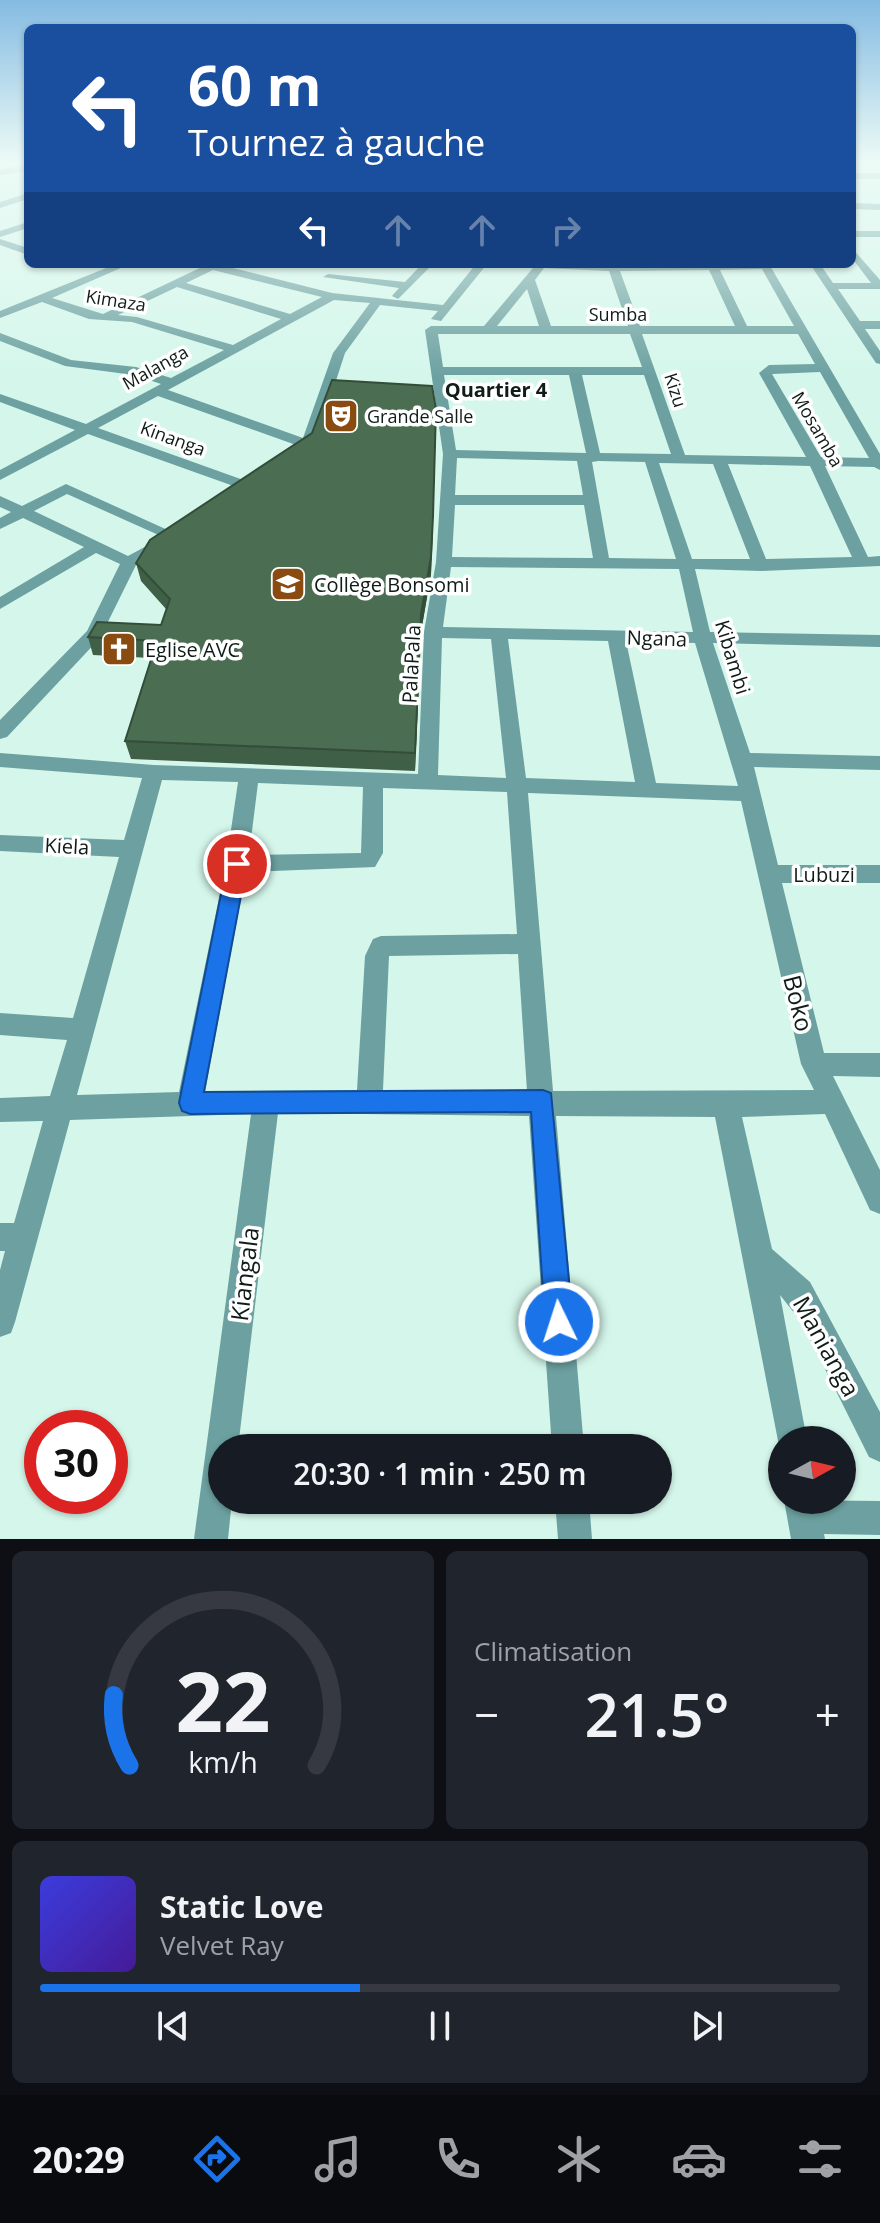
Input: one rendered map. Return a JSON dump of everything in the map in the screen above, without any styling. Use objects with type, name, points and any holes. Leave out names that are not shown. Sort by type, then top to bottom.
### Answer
[{"type":"street","points":[[856,234],[880,234]]},
{"type":"street","points":[[0,242],[24,251]]},
{"type":"street","points":[[856,256],[879,286]]},
{"type":"street","points":[[0,315],[115,268]]},
{"type":"street","points":[[102,317],[203,268]]},
{"type":"street","points":[[220,268],[375,304],[443,308]]},
{"type":"street","points":[[304,289],[346,268]]},
{"type":"street","points":[[356,268],[416,276]]},
{"type":"street","points":[[391,305],[424,268]]},
{"type":"street","points":[[478,268],[443,308],[431,330],[450,454],[651,460],[815,460],[880,464]]},
{"type":"street","points":[[487,331],[539,268]]},
{"type":"street","name":"Kizu","points":[[613,268],[638,332],[680,460]]},
{"type":"street","points":[[713,268],[743,331]]},
{"type":"street","points":[[766,268],[880,464]]},
{"type":"street","points":[[818,268],[880,360]]},
{"type":"street","points":[[328,277],[407,286]]},
{"type":"street","points":[[530,281],[547,332]]},
{"type":"street","points":[[176,283],[290,318]]},
{"type":"street","points":[[830,286],[879,286]]},
{"type":"street","name":"Malanga","points":[[4,470],[332,296]]},
{"type":"street","name":"Kimaza","points":[[41,298],[93,317],[133,319],[232,348]]},
{"type":"street","points":[[0,299],[21,306]]},
{"type":"street","points":[[283,462],[307,444],[339,353],[375,304]]},
{"type":"street","points":[[855,325],[880,325]]},
{"type":"street","name":"Sumba","points":[[431,330],[804,330]]},
{"type":"street","points":[[0,337],[69,363],[136,371],[169,382]]},
{"type":"street","name":"Mosamba","points":[[826,368],[769,369],[765,373],[815,460],[862,562]]},
{"type":"street","points":[[438,371],[651,371]]},
{"type":"street","points":[[575,371],[589,458],[590,500],[601,560]]},
{"type":"street","name":"Kinanga","points":[[154,390],[307,444]]},
{"type":"street","name":"Kinanga","points":[[0,398],[245,486]]},
{"type":"street","name":"PalaPala","points":[[428,782],[433,632],[444,562],[445,500],[450,454]]},
{"type":"street","points":[[651,460],[686,565]]},
{"type":"street","points":[[719,460],[761,566]]},
{"type":"street","points":[[0,524],[64,489],[179,532],[129,562],[94,634],[0,732]]},
{"type":"street","points":[[445,500],[590,500]]},
{"type":"street","points":[[0,501],[93,548],[129,562]]},
{"type":"street","points":[[0,604],[93,548]]},
{"type":"street","points":[[444,562],[601,560],[761,566],[880,561]]},
{"type":"street","name":"Kibambi","points":[[686,565],[703,639],[742,760],[749,794]]},
{"type":"street","name":"Ngana","points":[[433,632],[880,641]]},
{"type":"street","points":[[499,635],[517,788],[567,1434]]},
{"type":"street","points":[[616,636],[647,790]]},
{"type":"street","points":[[0,760],[154,772],[517,788],[749,794]]},
{"type":"street","points":[[742,760],[880,763]]},
{"type":"street","points":[[0,1322],[12,1237],[60,1109],[154,772]]},
{"type":"street","points":[[190,1103],[237,864],[249,775]]},
{"type":"street","points":[[237,864],[367,861],[372,853],[373,780]]},
{"type":"street","name":"Boko","points":[[749,794],[814,1064],[880,1200]]},
{"type":"street","name":"Kiela","points":[[0,843],[133,849]]},
{"type":"street","name":"Lubuzi","points":[[767,874],[880,874]]},
{"type":"street","points":[[369,1100],[377,956],[381,946],[528,944]]},
{"type":"street","points":[[0,1024],[82,1030]]},
{"type":"street","points":[[814,1064],[880,1065]]},
{"type":"street","points":[[0,1110],[369,1100],[726,1105],[831,1102]]},
{"type":"street","name":"Kiangala","points":[[224,1434],[266,1101]]},
{"type":"street","name":"Manianga","points":[[726,1105],[759,1257],[789,1426]]},
{"type":"street","name":"Manianga","points":[[759,1257],[800,1292],[813,1312],[880,1446]]},
{"type":"street","name":"Kiangala","points":[[211,1539],[214,1514]]},
{"type":"street","points":[[573,1514],[575,1539]]},
{"type":"street","points":[[805,1519],[880,1518]]},
{"type":"building","name":"Collège Bonsomi","points":[[332,380],[432,386],[436,409],[433,516],[431,557],[421,614],[415,753],[125,741],[157,641],[88,637],[97,622],[161,625],[170,599],[136,563],[150,540],[312,433]]},
{"type":"place","name":"Grande Salle","points":[[341,416]]},
{"type":"place","name":"Collège Bonsomi","points":[[288,584]]},
{"type":"place","name":"Eglise AVC","points":[[119,649]]},
{"type":"district","name":"Quartier 4","points":[[496,389]]},
{"type":"route","points":[[237,864],[190,1103],[543,1101],[559,1322]]}]
